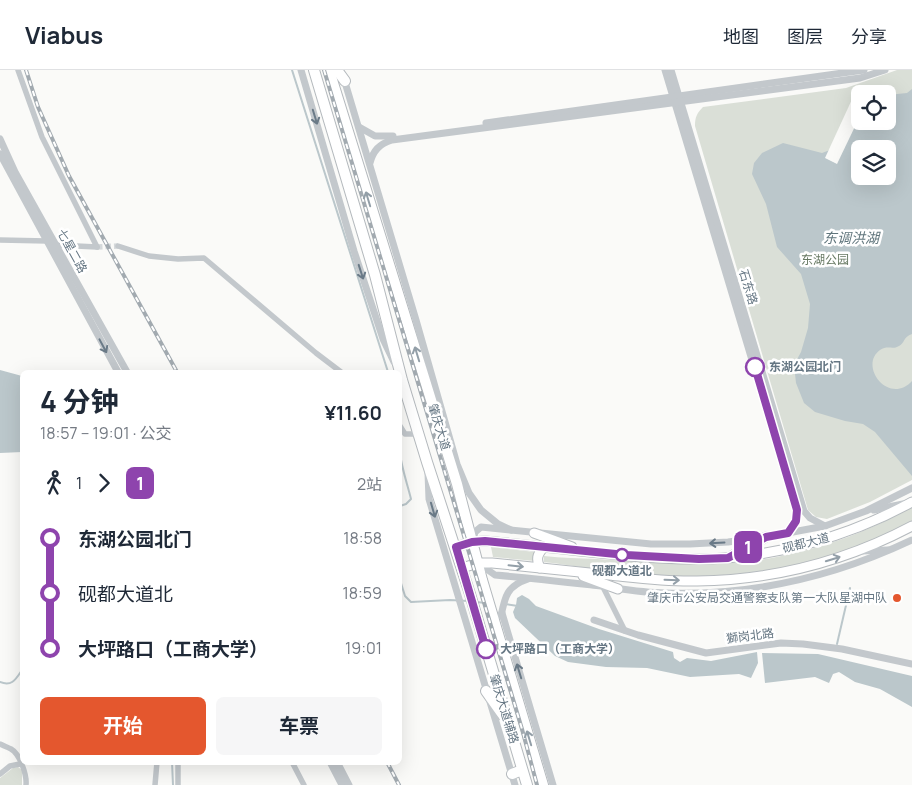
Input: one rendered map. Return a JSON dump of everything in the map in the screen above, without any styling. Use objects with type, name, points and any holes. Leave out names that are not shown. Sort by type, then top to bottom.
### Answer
[{"type":"highway","name":"肇庆大道","points":[[314,70],[375,276],[398,370]]},
{"type":"highway","name":"肇庆大道","points":[[329,70],[457,484],[487,596],[497,613],[498,632],[543,785]]},
{"type":"highway","points":[[337,70],[345,81]]},
{"type":"highway","name":"肇庆大道","points":[[402,382],[456,547],[527,785]]},
{"type":"highway","points":[[486,691],[508,722]]},
{"type":"highway","points":[[512,774],[522,770]]},
{"type":"main road","name":"砚都大道","points":[[456,547],[472,542],[485,541],[664,558],[728,558],[804,545],[872,523],[911,503]]},
{"type":"main road","name":"砚都大道","points":[[462,568],[478,563],[648,579],[718,580],[788,571],[856,552],[912,526]]},
{"type":"main road","points":[[534,533],[581,550]]},
{"type":"main road","points":[[728,558],[766,537]]},
{"type":"main road","points":[[540,568],[537,558],[538,553],[543,548]]},
{"type":"main road","points":[[572,571],[618,588]]},
{"type":"street","points":[[18,70],[42,137],[97,247],[56,245]]},
{"type":"street","points":[[301,70],[383,339],[397,370]]},
{"type":"street","points":[[342,70],[457,464],[469,494],[481,510],[498,524],[510,530]]},
{"type":"street","name":"石东路","points":[[665,70],[677,99],[800,511]]},
{"type":"street","name":"石东路","points":[[672,70],[677,99]]},
{"type":"street","points":[[370,163],[375,149],[383,142],[392,140],[864,70]]},
{"type":"street","points":[[359,127],[375,136],[389,137],[677,99],[860,78],[885,70]]},
{"type":"street","name":"七星二路","points":[[0,139],[15,172],[126,370]]},
{"type":"street","name":"七星二路","points":[[0,154],[117,370]]},
{"type":"street","points":[[0,240],[47,241]]},
{"type":"street","points":[[118,246],[149,256],[204,258],[338,370]]},
{"type":"street","points":[[402,429],[405,434],[418,434]]},
{"type":"street","points":[[445,446],[457,464],[457,484]]},
{"type":"street","name":"肇庆大道辅路","points":[[427,462],[429,499],[515,785]]},
{"type":"street","points":[[472,542],[475,532],[481,527],[652,544],[700,544],[766,537],[825,526],[866,511],[912,488]]},
{"type":"street","points":[[866,511],[911,503]]},
{"type":"street","points":[[788,533],[800,511],[825,526]]},
{"type":"street","points":[[478,563],[495,575],[656,593],[692,594],[766,588],[806,579],[840,570],[912,540]]},
{"type":"street","points":[[856,552],[893,549]]},
{"type":"street","points":[[497,613],[504,599],[515,585],[530,578]]},
{"type":"street","points":[[603,587],[625,631]]},
{"type":"street","name":"肇庆大道辅路","points":[[497,613],[514,655],[553,785]]},
{"type":"street","name":"獅岗北路","points":[[594,620],[625,631],[706,653],[781,643],[803,644],[842,649],[912,664]]},
{"type":"street","points":[[498,632],[514,655]]},
{"type":"street","points":[[0,744],[11,749],[17,755],[20,764],[10,766],[0,774]]},
{"type":"street","points":[[21,765],[26,776],[26,785]]},
{"type":"street","points":[[155,785],[157,765]]},
{"type":"street","points":[[178,765],[178,785]]},
{"type":"street","points":[[294,765],[304,785]]},
{"type":"street","points":[[332,765],[342,785]]},
{"type":"street","points":[[339,765],[350,785]]},
{"type":"green space","name":"东湖公园","points":[[897,70],[912,70],[912,480],[870,502],[827,519],[816,517],[808,510],[695,126],[697,115],[703,107],[851,86],[851,130],[896,130],[896,85],[854,85]]},
{"type":"green space","points":[[912,507],[912,521],[881,537],[848,550],[781,568],[712,576],[677,576],[642,575],[544,562],[544,556],[694,564],[760,560],[787,555],[839,540],[865,530]]},
{"type":"green space","points":[[491,547],[535,552],[535,561],[493,557]]},
{"type":"green space","points":[[18,767],[22,770],[22,785],[0,785],[0,778],[13,768]]},
{"type":"water","name":"东调洪湖","points":[[912,89],[912,334],[899,346],[880,350],[874,357],[872,365],[879,381],[886,386],[894,389],[903,388],[912,381],[912,476],[875,432],[863,424],[815,412],[804,403],[796,383],[794,365],[801,352],[808,328],[810,304],[801,274],[777,247],[766,204],[752,174],[754,163],[762,153],[783,143],[822,153],[830,150],[851,106],[851,130],[896,130],[896,94],[907,93]]},
{"type":"water","points":[[0,370],[20,375],[20,452],[0,453]]},
{"type":"water","points":[[522,595],[536,606],[599,629],[673,652],[674,658],[680,662],[687,658],[711,661],[757,652],[758,663],[751,678],[739,674],[690,677],[647,668],[606,667],[568,662],[555,656],[515,618],[513,612],[517,598]]},
{"type":"water","points":[[762,653],[818,654],[912,676],[912,707],[880,689],[855,682],[839,672],[833,674],[829,683],[815,677],[765,683]]},
{"type":"pier","points":[[851,102],[851,130],[853,130],[837,164],[825,158]]},
{"type":"waterway","points":[[292,70],[387,370]]},
{"type":"waterway","points":[[402,465],[411,499],[402,505]]},
{"type":"waterway","points":[[402,586],[405,596],[411,602],[468,601]]},
{"type":"waterway","points":[[837,644],[850,588]]},
{"type":"waterway","points":[[476,602],[486,603]]},
{"type":"waterway","points":[[505,604],[518,606]]},
{"type":"waterway","points":[[0,682],[11,683],[20,673]]},
{"type":"waterway","points":[[172,765],[173,785]]},
{"type":"tunnel","points":[[97,247],[118,246]]},
{"type":"railway","points":[[26,70],[38,107],[69,176],[176,370]]},
{"type":"railway","points":[[324,70],[522,729],[537,785]]},
{"type":"railway","points":[[389,765],[399,785]]},
{"type":"bus line","name":"1","points":[[486,649],[456,547],[472,542],[485,541],[664,558],[728,558],[766,537],[788,533],[796,521],[797,510],[755,367]]},
{"type":"place","name":"东湖公园北门","points":[[755,367]]},
{"type":"place","name":"砚都大道北","points":[[622,555]]},
{"type":"place","name":"肇庆市公安局交通警察支队第一大队星湖中队","points":[[897,598]]},
{"type":"place","name":"大坪路口（工商大学）","points":[[486,649]]}]
